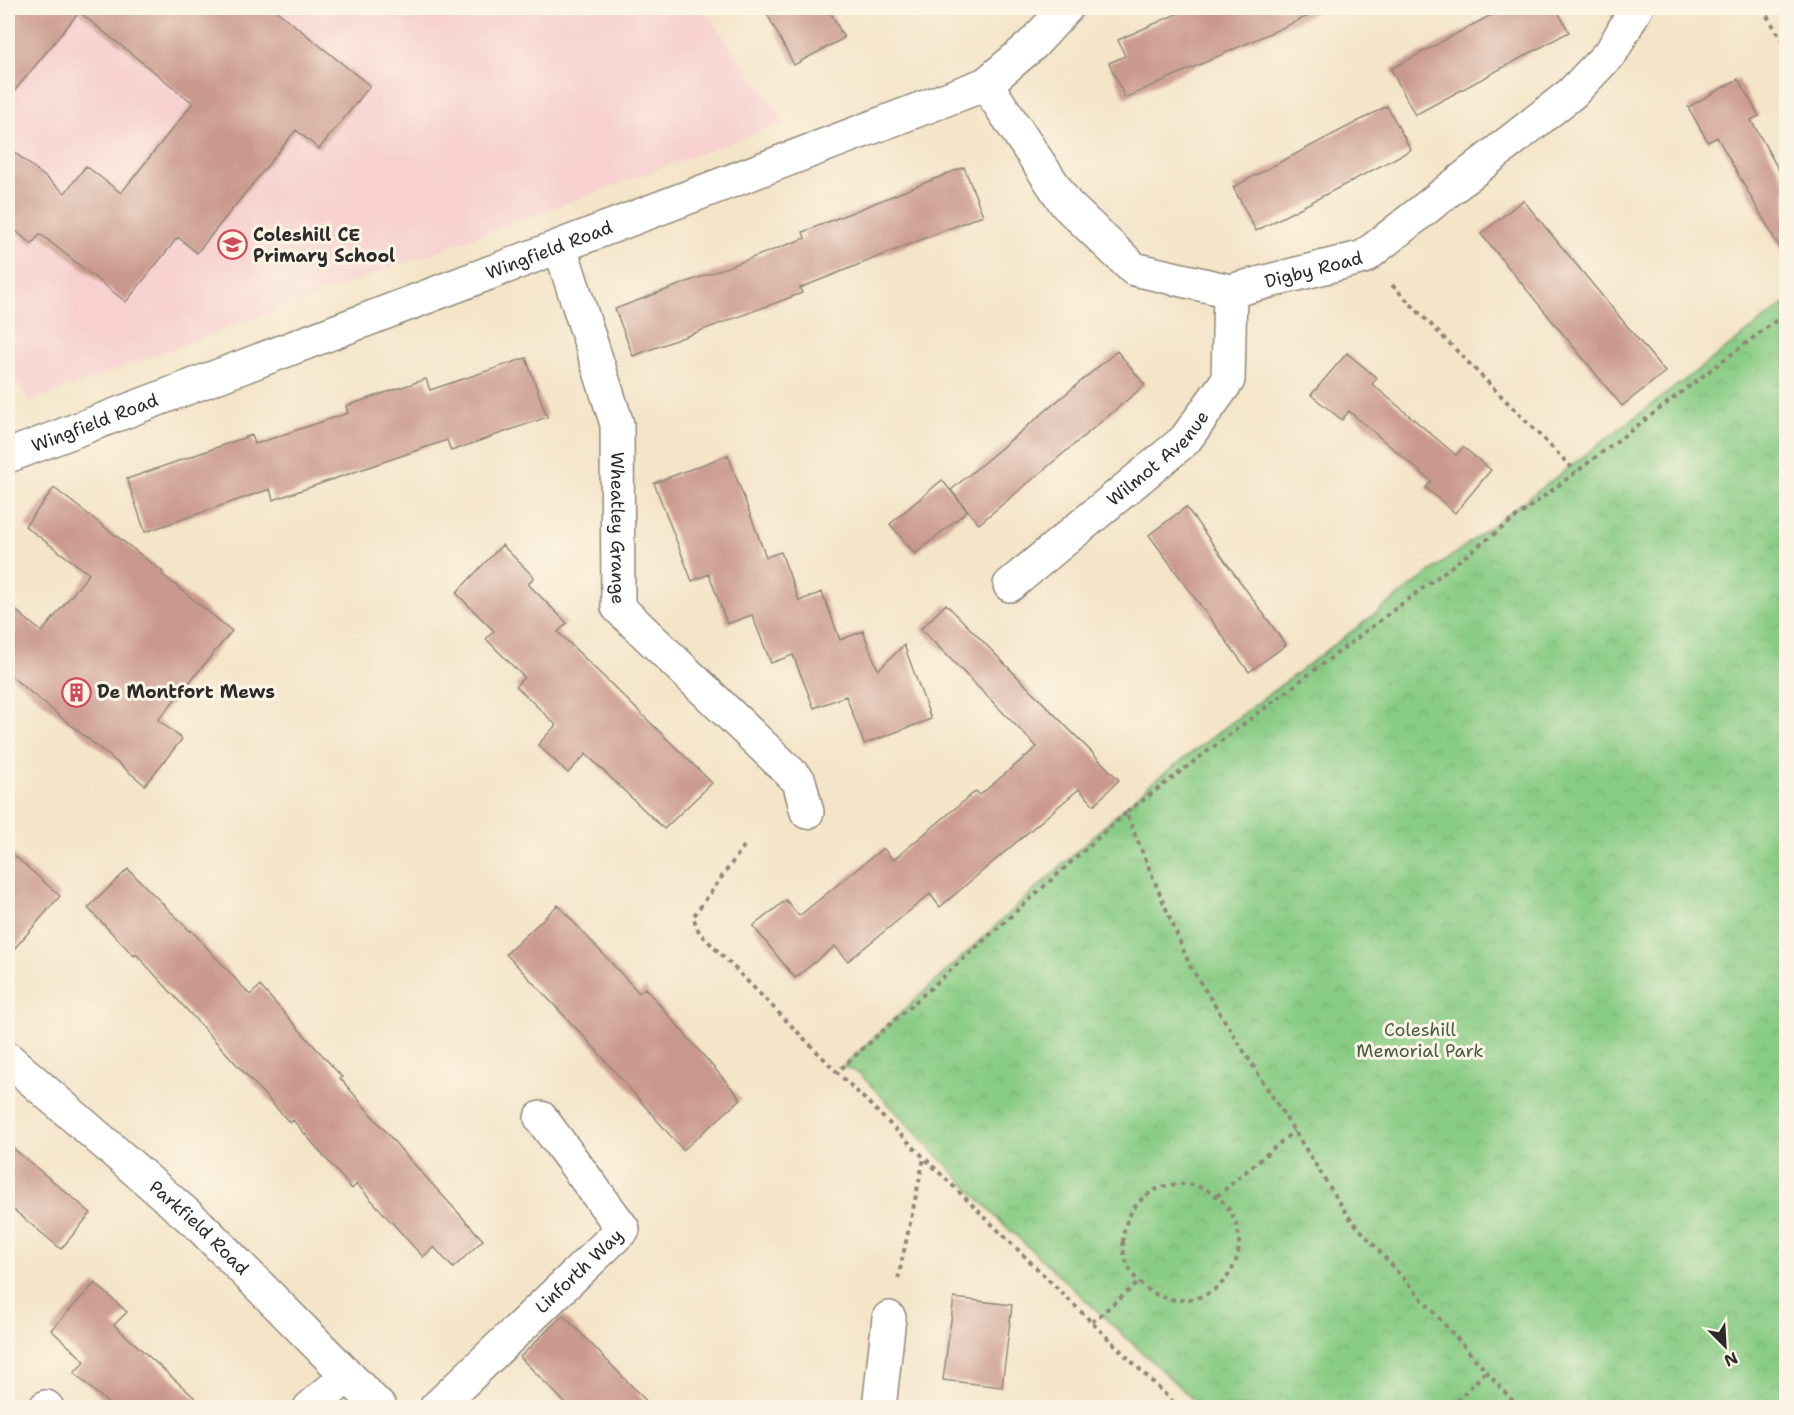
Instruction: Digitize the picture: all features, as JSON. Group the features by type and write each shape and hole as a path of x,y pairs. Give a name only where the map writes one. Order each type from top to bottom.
{"street":[{"name":"Wingfield Road","path":"8,456 986,84 1033,44 1066,8"},
{"name":"Digby Road","path":"986,84 1066,204 1134,269 1230,291 1364,257 1572,93 1612,51 1636,8"},
{"name":"Wheatley Grange","path":"560,247 617,424 618,607 799,781 807,812"},
{"name":"Wilmot Avenue","path":"1010,585 1185,440 1228,380 1230,291"},
{"name":"Parkfield Road","path":"8,1059 200,1226 380,1407"},
{"name":"Linforth Way","path":"436,1407 623,1229 541,1118"},
{"path":"879,1407 890,1318"},
{"path":"310,1407 347,1376"}],"path":[{"path":"1762,8 1786,46"},
{"path":"1364,257 1576,472"},
{"path":"837,1072 1126,813 1786,313"},
{"path":"1126,813 1190,966 1348,1216 1519,1407"},
{"path":"744,846 693,917 699,932 837,1072 1179,1407"},
{"path":"1217,1196 1294,1131"},
{"path":"890,1318 924,1157"},
{"path":"1179,1184 1196,1185 1217,1196 1231,1211 1239,1231 1239,1251 1233,1268 1221,1284 1198,1298 1179,1300 1162,1298 1144,1287 1140,1281 1129,1269 1123,1249 1127,1221 1137,1203 1159,1188 1179,1184"},
{"path":"1092,1322 1140,1281"},
{"path":"1451,1407 1486,1371"}],"shaded area":[{"name":"Coleshill CE Primary School","path":"8,8 702,8 786,122 29,402 8,367"}],"green space":[{"name":"Coleshill Memorial Park","path":"1786,303 1786,1407 1201,1407 997,1218 860,1074 843,1066 1149,785"}],"building":[{"path":"8,8 273,8 370,86 319,149 296,130 197,253 178,237 126,302 40,234 32,244 8,225 8,147 65,193 86,166 121,193 193,103 79,12 8,99"},
{"path":"764,8 828,8 844,38 794,65"},
{"path":"1190,8 1326,8 1125,98 1109,63 1125,56 1118,40"},
{"path":"1504,8 1556,8 1569,32 1415,115 1391,69"},
{"path":"1738,79 1759,116 1751,120 1786,183 1786,259 1717,137 1708,142 1688,107"},
{"path":"1387,106 1411,150 1256,231 1233,187"},
{"path":"964,167 983,215 800,288 802,293 633,356 615,309 805,238 803,232"},
{"path":"1523,200 1665,372 1622,406 1481,234"},
{"path":"1117,351 1145,385 979,524 951,490"},
{"path":"1347,353 1377,378 1372,384 1456,455 1463,447 1491,470 1455,513 1426,488 1431,481 1349,411 1342,420 1311,395"},
{"path":"526,358 547,417 451,451 447,440 273,500 270,489 145,532 127,479 252,435 255,444 348,413 346,406 426,379 430,390"},
{"path":"728,455 766,557 781,552 799,601 822,592 840,640 863,631 878,670 904,645 931,719 864,744 846,696 814,708 793,655 771,663 752,615 727,624 709,574 692,581 654,483"},
{"path":"942,480 967,511 915,554 890,524"},
{"path":"54,488 163,572 162,574 232,631 158,720 182,739 145,785 8,674 8,604 42,632 89,574 25,526"},
{"path":"1186,507 1286,645 1249,672 1149,535"},
{"path":"502,545 534,577 528,584 567,623 558,632 712,783 664,829 586,754 568,773 538,745 556,725 516,686 524,677 486,639 494,631 456,593"},
{"path":"946,604 1119,780 1094,805 1079,789 940,907 930,894 848,961 835,946 795,978 753,926 786,900 799,916 883,848 893,860 976,791 980,795 1037,747 921,629"},
{"path":"8,850 60,896 8,956"},
{"path":"128,869 191,930 250,995 260,986 342,1077 340,1078 403,1152 483,1240 453,1268 434,1247 423,1257 357,1184 352,1189 293,1120 290,1123 136,954 134,956 88,908"},
{"path":"558,905 639,993 645,988 741,1099 683,1150 590,1043 506,954"},
{"path":"8,1144 91,1213 61,1249 8,1205"},
{"path":"95,1283 127,1312 114,1325 205,1407 112,1407 74,1373 85,1361 51,1330"},
{"path":"954,1298 1012,1305 1002,1387 943,1380"},
{"path":"563,1315 652,1407 569,1407 520,1357"}],"place":[{"name":"Coleshill CE Primary School","path":"232,245"},
{"name":"De Montfort Mews","path":"76,692"}]}
